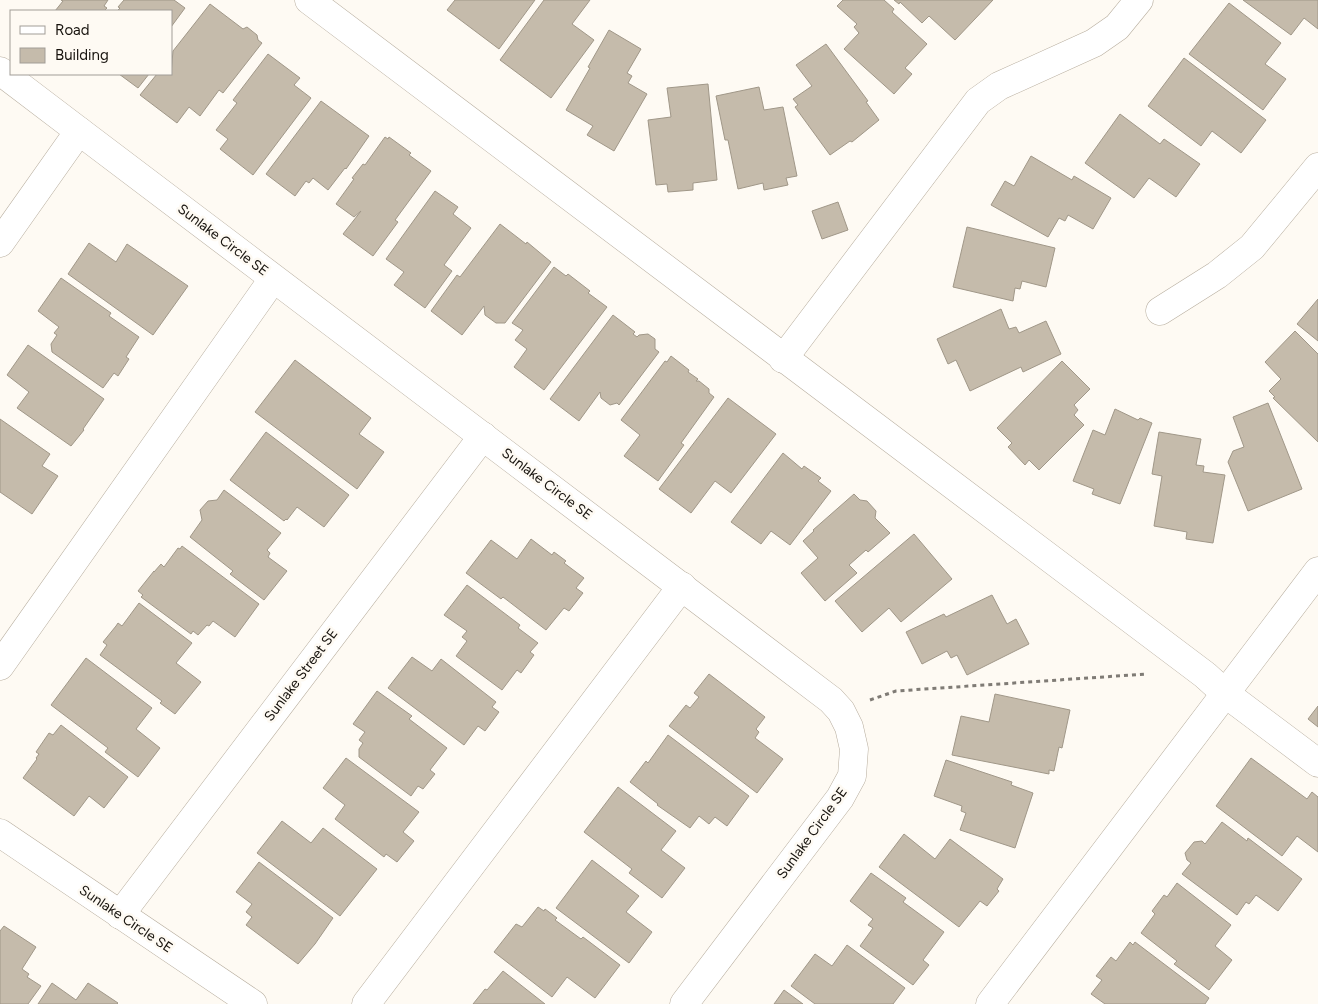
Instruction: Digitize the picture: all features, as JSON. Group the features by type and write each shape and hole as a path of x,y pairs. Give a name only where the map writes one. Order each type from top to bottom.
{"street":[{"path":"309,0 783,359 1197,669 1226,694 1318,763"},
{"path":"783,359 978,101 999,86 1094,42 1116,27 1139,0"},
{"name":"Sunlake Circle SE","path":"0,71 682,586 831,700 840,711 850,727 854,749 852,776 840,798 684,1004"},
{"path":"0,243 79,131"},
{"path":"1160,311 1217,275 1252,247 1318,167"},
{"path":"0,666 273,279"},
{"name":"Sunlake Street SE","path":"120,915 483,436"},
{"path":"990,1004 1318,571"},
{"path":"366,1004 682,586"},
{"name":"Sunlake Circle SE","path":"0,833 253,1004"}],"path":[{"path":"840,711 896,691 1152,674"}],"building":[{"path":"61,0 108,0 104,6 107,8 105,10 56,10 63,1"},
{"path":"124,0 174,0 185,8 172,26 172,10 118,10 120,8 118,7"},
{"path":"455,0 535,0 499,49 447,10"},
{"path":"544,0 590,0 572,24 594,40 551,98 500,60"},
{"path":"843,0 884,0 894,9 892,12 927,44 905,68 912,74 894,94 844,49 859,33 854,27 857,24 837,6"},
{"path":"894,0 993,0 955,40 929,16 922,23 900,2 899,4"},
{"path":"1243,0 1318,0 1318,29 1304,18 1291,35"},
{"path":"1229,3 1281,43 1265,64 1286,79 1263,110 1189,54"},
{"path":"210,4 243,29 247,27 257,35 258,40 262,43 223,93 219,90 200,116 189,107 177,123 140,95 156,75 172,75 173,51"},
{"path":"609,30 641,49 627,73 632,76 628,83 647,94 614,151 587,135 593,126 566,110"},
{"path":"826,44 868,101 866,102 879,120 852,142 850,141 830,155 795,107 798,105 793,99 812,86 796,65"},
{"path":"268,54 300,78 294,85 311,98 253,175 220,149 228,139 216,130 237,103 233,100"},
{"path":"1184,58 1266,120 1241,153 1212,131 1201,146 1148,106"},
{"path":"120,75 148,75 138,88"},
{"path":"708,84 717,180 693,183 693,190 668,192 667,184 656,185 648,120 671,117 667,88"},
{"path":"759,87 764,110 783,107 797,176 786,178 788,185 764,190 763,183 738,189 728,140 725,140 716,96"},
{"path":"321,101 369,136 346,169 328,190 313,178 309,183 306,181 295,196 266,174"},
{"path":"1120,114 1160,144 1164,139 1200,164 1176,197 1149,178 1134,198 1085,163"},
{"path":"385,137 388,139 389,137 411,153 409,155 431,171 395,220 398,222 373,256 343,234 361,211 354,217 336,204 354,179 352,178 363,164 365,165"},
{"path":"1031,156 1072,180 1074,176 1111,198 1093,229 1068,215 1065,221 1059,218 1048,237 991,205 1005,181 1014,186"},
{"path":"435,191 458,207 453,214 471,228 444,265 452,271 425,308 394,285 404,272 386,259"},
{"path":"838,202 848,230 822,239 812,211"},
{"path":"500,224 526,244 527,242 551,262 505,323 496,323 485,315 484,306 462,335 431,311 457,275 460,277"},
{"path":"967,227 1055,248 1046,287 1022,281 1020,289 1015,288 1013,301 953,287"},
{"path":"89,243 116,262 127,244 188,286 153,335 68,274"},
{"path":"554,267 566,276 568,274 590,291 588,293 607,307 544,390 514,367 527,349 515,340 523,330 512,323"},
{"path":"61,278 111,313 109,316 139,337 126,357 129,359 118,376 114,373 103,388 52,352 51,344 57,335 54,333 59,327 38,311"},
{"path":"1318,299 1318,341 1297,324"},
{"path":"1001,309 1009,329 1016,327 1019,333 1046,321 1061,354 1023,372 1021,367 970,391 956,360 948,364 937,339"},
{"path":"613,315 635,332 633,334 637,337 648,334 655,339 655,349 659,352 619,405 617,403 610,405 601,398 600,392 579,421 550,399"},
{"path":"1295,331 1318,354 1318,442 1273,398 1275,397 1269,391 1281,379 1265,362"},
{"path":"28,345 104,399 71,446 17,408 29,392 7,375"},
{"path":"671,356 698,379 696,381 699,381 709,389 709,393 714,397 681,443 684,445 658,481 624,456 640,435 621,420 665,361 667,362"},
{"path":"295,360 371,418 359,434 384,452 357,489 255,412"},
{"path":"1062,361 1090,389 1074,405 1078,410 1074,415 1084,425 1039,470 1029,460 1025,465 1008,447 1012,443 997,428"},
{"path":"728,398 776,434 731,493 715,481 691,513 659,489"},
{"path":"1268,403 1302,489 1248,511 1228,462 1233,451 1244,447 1233,417"},
{"path":"1115,409 1138,420 1140,418 1152,423 1120,504 1092,494 1094,489 1073,481 1093,430 1105,435"},
{"path":"0,419 50,454 42,466 58,476 32,514 0,492"},
{"path":"266,432 349,495 324,527 297,507 287,520 284,521 230,480"},
{"path":"1159,432 1201,439 1196,465 1204,466 1203,472 1225,475 1213,543 1186,539 1187,532 1154,526 1162,476 1152,474"},
{"path":"783,453 802,469 804,466 821,478 818,481 831,491 790,545 771,531 761,544 731,522"},
{"path":"224,490 281,533 267,550 270,553 268,557 287,571 264,600 230,574 233,571 190,537 202,520 200,510 208,501 217,500"},
{"path":"854,494 860,500 867,501 876,511 875,518 890,533 849,565 857,573 825,601 801,573 818,558 803,541"},
{"path":"914,534 952,579 901,622 889,608 862,632 835,601"},
{"path":"531,539 552,555 554,552 566,561 564,563 584,578 576,588 583,593 569,611 564,608 546,630 503,597 501,599 466,573 491,540 517,559"},
{"path":"182,546 259,604 235,637 213,621 198,635 193,631 191,634 141,597 143,595 138,591 154,571 161,564 164,567 178,548 180,549"},
{"path":"467,585 520,625 518,628 538,643 530,652 534,655 521,673 517,670 502,690 456,656 467,641 462,637 467,631 444,615"},
{"path":"992,595 1007,624 1016,619 1029,644 967,675 957,655 951,658 947,651 922,664 906,632 944,614 946,617"},
{"path":"139,603 192,643 176,663 201,682 175,714 160,703 162,701 100,655 107,645 103,642 118,623 122,626"},
{"path":"412,657 432,671 441,659 496,702 492,707 499,712 485,731 478,726 464,745 388,688"},
{"path":"86,658 152,708 136,729 160,748 138,777 105,752 108,748 51,705"},
{"path":"709,674 765,717 756,729 759,732 755,738 783,759 757,793 669,726 686,705 690,708 699,697 694,693"},
{"path":"377,691 412,716 409,719 447,748 430,770 435,774 423,789 418,786 411,796 359,757 359,749 363,743 359,740 365,732 353,724"},
{"path":"995,694 1070,710 1062,748 1059,747 1054,771 1049,770 1049,774 952,755 961,716 989,722"},
{"path":"1318,706 1318,727 1308,719"},
{"path":"61,725 128,777 104,808 89,796 74,816 23,778 37,759 39,754 36,752 49,733 53,735"},
{"path":"668,735 749,796 727,826 715,817 709,824 699,816 690,828 657,805 630,782 646,761 648,763"},
{"path":"346,758 419,812 403,832 414,841 397,862 386,854 384,857 335,819 345,805 323,788"},
{"path":"1251,758 1307,799 1312,792 1318,797 1318,852 1297,836 1282,856 1216,806"},
{"path":"946,760 1012,782 1011,785 1033,793 1015,848 960,830 966,813 961,811 962,806 934,796"},
{"path":"618,787 676,831 661,850 685,868 662,898 629,873 632,869 584,832"},
{"path":"282,821 311,843 323,828 377,869 340,916 257,853"},
{"path":"1222,822 1247,841 1248,838 1302,879 1278,911 1256,895 1249,904 1246,902 1237,915 1182,874 1191,863 1187,860 1185,853 1194,842 1202,841 1205,844"},
{"path":"904,834 935,859 950,839 1003,879 997,889 999,891 987,906 980,901 959,927 879,867"},
{"path":"592,860 639,896 626,912 652,932 629,963 556,908"},
{"path":"259,862 333,918 298,964 246,925 252,917 246,912 252,904 236,892"},
{"path":"871,873 906,898 903,902 944,932 923,960 929,965 913,985 860,946 873,928 868,925 873,919 850,901"},
{"path":"1177,883 1231,925 1215,946 1232,960 1209,990 1174,964 1177,961 1141,933 1155,914 1152,911 1164,895 1167,897"},
{"path":"538,907 544,911 545,909 557,918 555,920 581,939 583,937 620,965 595,998 567,977 552,997 494,952 516,924 522,927"},
{"path":"4,926 36,947 22,969 29,974 27,977 41,986 28,1004 0,1004 0,931"},
{"path":"1130,942 1133,945 1135,942 1209,998 1205,1004 1105,1004 1091,994 1102,980 1096,976 1111,957 1116,961"},
{"path":"847,945 905,988 893,1004 815,1004 791,986 815,954 832,966"},
{"path":"503,971 545,1004 473,1004"},
{"path":"52,983 76,1000 88,983 118,1003 38,1004"},
{"path":"784,990 803,1004 774,1004"}]}
